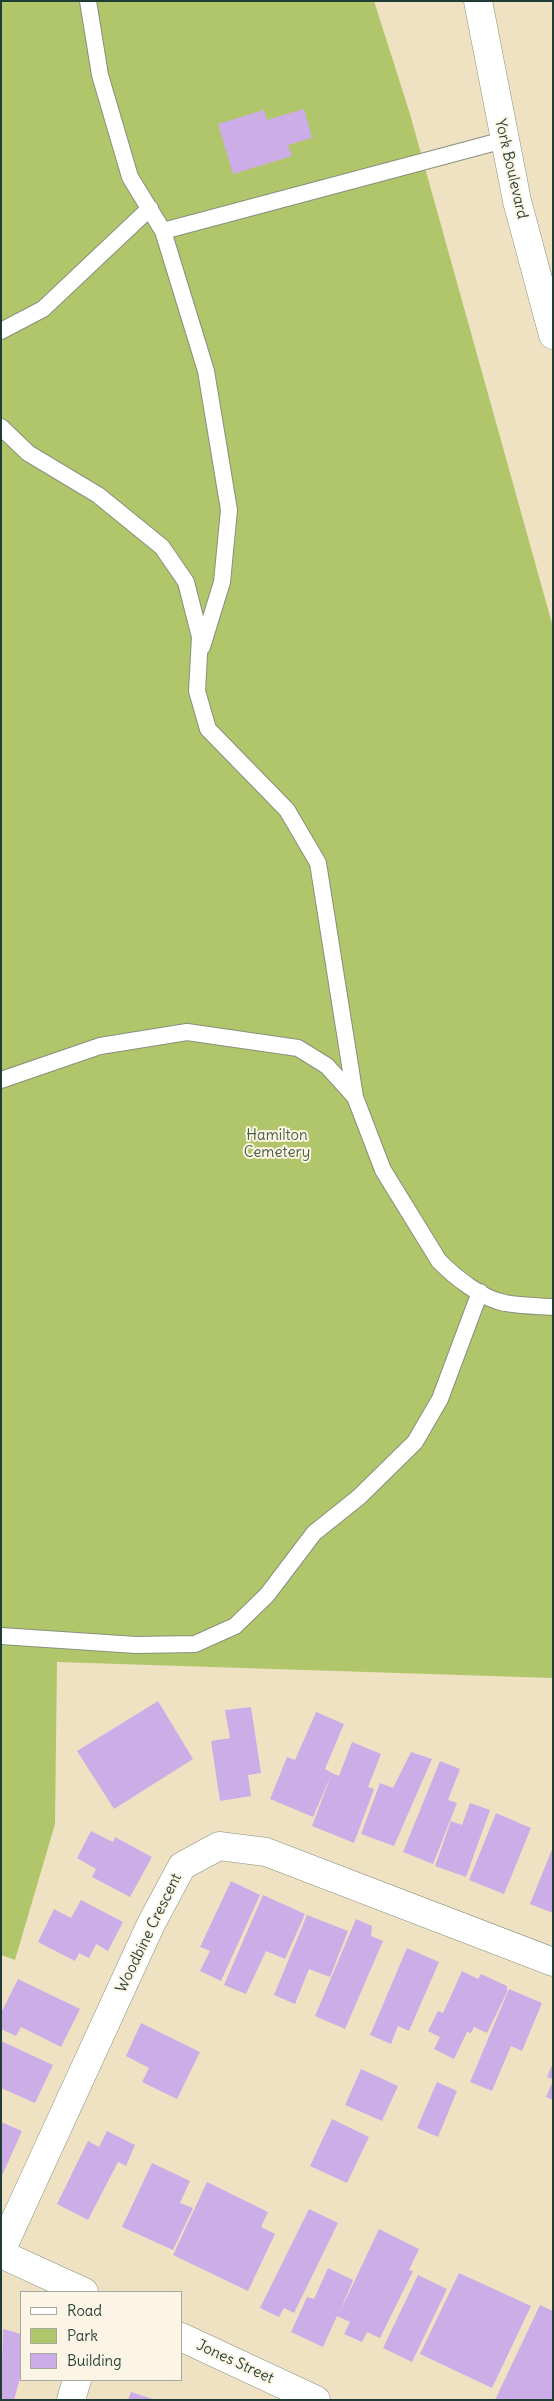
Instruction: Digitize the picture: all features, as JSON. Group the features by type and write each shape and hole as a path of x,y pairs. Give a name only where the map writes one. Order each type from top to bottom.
{"street":[{"name":"York Boulevard","path":"478,1 517,201 553,335"},
{"name":"Woodbine Crescent","path":"1,2253 151,1924 182,1866 219,1846 266,1852 553,1962"},
{"path":"1,2253 82,2291"},
{"name":"Jones Street","path":"182,2338 316,2400"},
{"path":"71,2400 77,2381"}],"lane":[{"path":"88,1 100,75 130,177 163,231 206,370 229,510 222,582 200,652"},
{"path":"163,231 504,140"},
{"path":"1,331 43,310 150,208"},
{"path":"1,427 28,453 98,495 162,547 186,582 200,637 197,691 208,729 287,810 318,863 355,1097 383,1170 439,1260 448,1270 480,1292 504,1303 553,1307"},
{"path":"1,1080 100,1046 187,1032 298,1048 327,1066 355,1097"},
{"path":"1,1636 136,1645 195,1644 235,1626 267,1595 314,1534 359,1497 415,1442 440,1399 480,1292"}],"green space":[{"name":"Hamilton Cemetery","path":"1,1 374,1 410,114 553,627 553,1678 57,1662 55,1824 15,1960 1,1955"}],"building":[{"path":"304,109 312,138 288,145 292,156 233,174 218,124 264,110 267,120"},
{"path":"158,1701 193,1759 114,1809 77,1751"},
{"path":"251,1707 261,1773 248,1775 251,1796 220,1801 211,1741 230,1738 225,1710"},
{"path":"316,1712 344,1724 325,1769 332,1773 313,1817 270,1799 287,1757 295,1760"},
{"path":"352,1742 381,1754 368,1787 374,1789 354,1843 312,1826 332,1773 339,1776"},
{"path":"411,1752 432,1759 394,1846 361,1834 380,1783 393,1788"},
{"path":"440,1761 460,1769 448,1800 457,1803 433,1864 403,1852"},
{"path":"470,1803 490,1810 466,1877 435,1866 451,1821 462,1825"},
{"path":"496,1813 531,1828 504,1894 469,1880"},
{"path":"91,1831 113,1842 115,1837 152,1857 130,1897 92,1877 96,1869 77,1858"},
{"path":"553,1847 553,1913 530,1904"},
{"path":"231,1881 260,1895 221,1981 200,1971 210,1951 200,1947"},
{"path":"263,1895 305,1914 285,1959 266,1951 246,1994 224,1985"},
{"path":"81,1900 123,1922 108,1951 96,1944 89,1958 79,1953 75,1961 38,1942 54,1909 71,1918"},
{"path":"307,1915 348,1931 330,1977 309,1969 295,2004 274,1995"},
{"path":"356,1919 372,1926 371,1936 383,1941 345,2029 315,2016"},
{"path":"407,1948 439,1962 409,2031 398,2026 391,2044 370,2035"},
{"path":"462,1971 478,1979 481,1974 507,1986 507,1992 487,2033 474,2027 471,2033 467,2032 454,2059 434,2049 440,2037 428,2031 438,2011 443,2013"},
{"path":"18,1979 80,2009 61,2047 21,2027 16,2036 1,2029 1,2013"},
{"path":"509,1989 542,2003 522,2051 511,2046 492,2091 470,2082"},
{"path":"141,2023 200,2052 177,2099 142,2082 149,2068 126,2056"},
{"path":"1,2041 53,2065 35,2103 1,2088"},
{"path":"553,2063 553,2079 547,2077"},
{"path":"361,2069 398,2086 382,2121 345,2105"},
{"path":"553,2081 553,2100 546,2097"},
{"path":"437,2082 457,2091 438,2137 417,2128"},
{"path":"332,2119 369,2137 347,2183 310,2166"},
{"path":"1,2122 22,2131 1,2178"},
{"path":"107,2131 135,2145 126,2166 118,2162 88,2220 57,2204 88,2141 99,2147"},
{"path":"152,2163 190,2181 180,2203 193,2208 173,2250 122,2227"},
{"path":"207,2182 268,2212 261,2227 275,2234 248,2291 173,2255"},
{"path":"309,2209 338,2223 294,2313 284,2308 279,2317 260,2308"},
{"path":"379,2229 419,2249 409,2270 413,2271 380,2338 367,2332 362,2342 344,2334 350,2322 337,2316 323,2347 291,2332 307,2297 314,2299 328,2268 353,2280 339,2314"},
{"path":"459,2273 531,2306 492,2388 420,2354"},
{"path":"418,2275 447,2289 412,2362 383,2348"},
{"path":"540,2305 553,2311 553,2400 495,2400"},
{"path":"3,2329 20,2334 20,2379 14,2400 1,2400"},
{"path":"131,2392 153,2399 153,2400 128,2400"}]}
